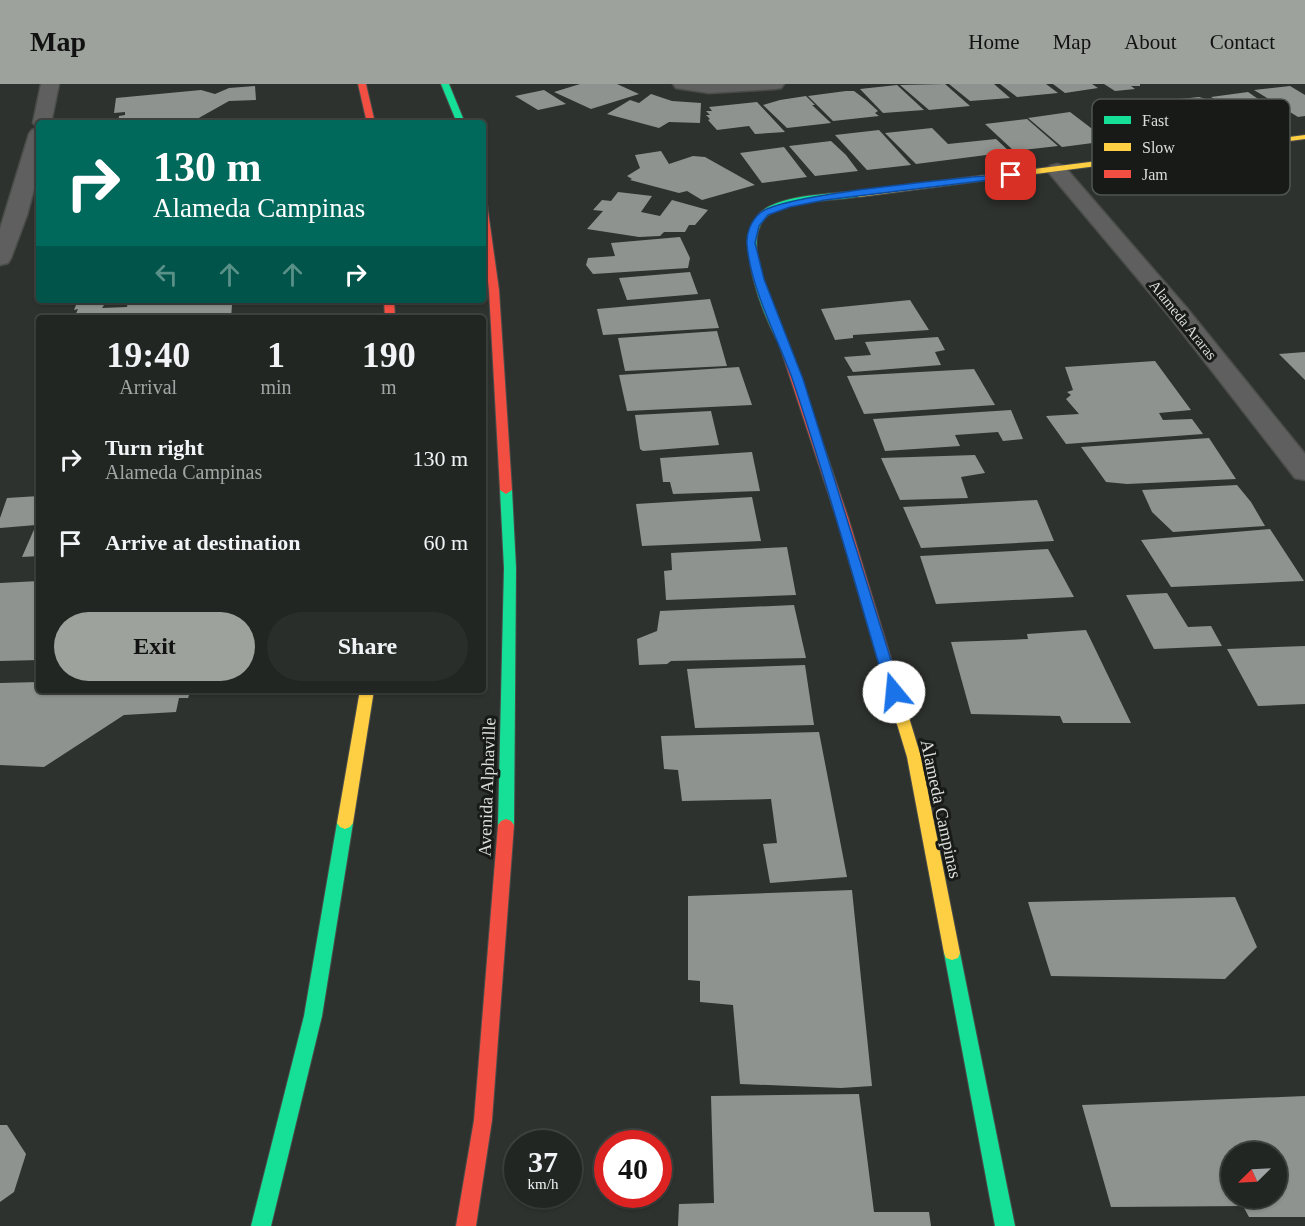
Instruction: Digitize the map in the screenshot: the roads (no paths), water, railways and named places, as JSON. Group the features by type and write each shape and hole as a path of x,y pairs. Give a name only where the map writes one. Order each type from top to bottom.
{"main road":[{"path":"362,84 370,120"},
{"path":"445,84 460,120"},
{"name":"Alameda Campinas","path":"1290,138 1305,136"},
{"name":"Alameda Campinas","path":"1005,1226 914,757 842,517 797,379 759,279 751,243 754,225 765,213 788,204 1092,165"},
{"name":"Avenida Alphaville","path":"466,1226 483,1120 506,839 510,568 494,290 486,227"},
{"path":"261,1226 313,1016 367,693"}],"street":[{"path":"43,120 50,84"},
{"path":"682,84 721,88 776,84"},
{"path":"0,258 16,215 36,145"},
{"name":"Alameda Araras","path":"1057,170 1178,312 1305,472"}]}
